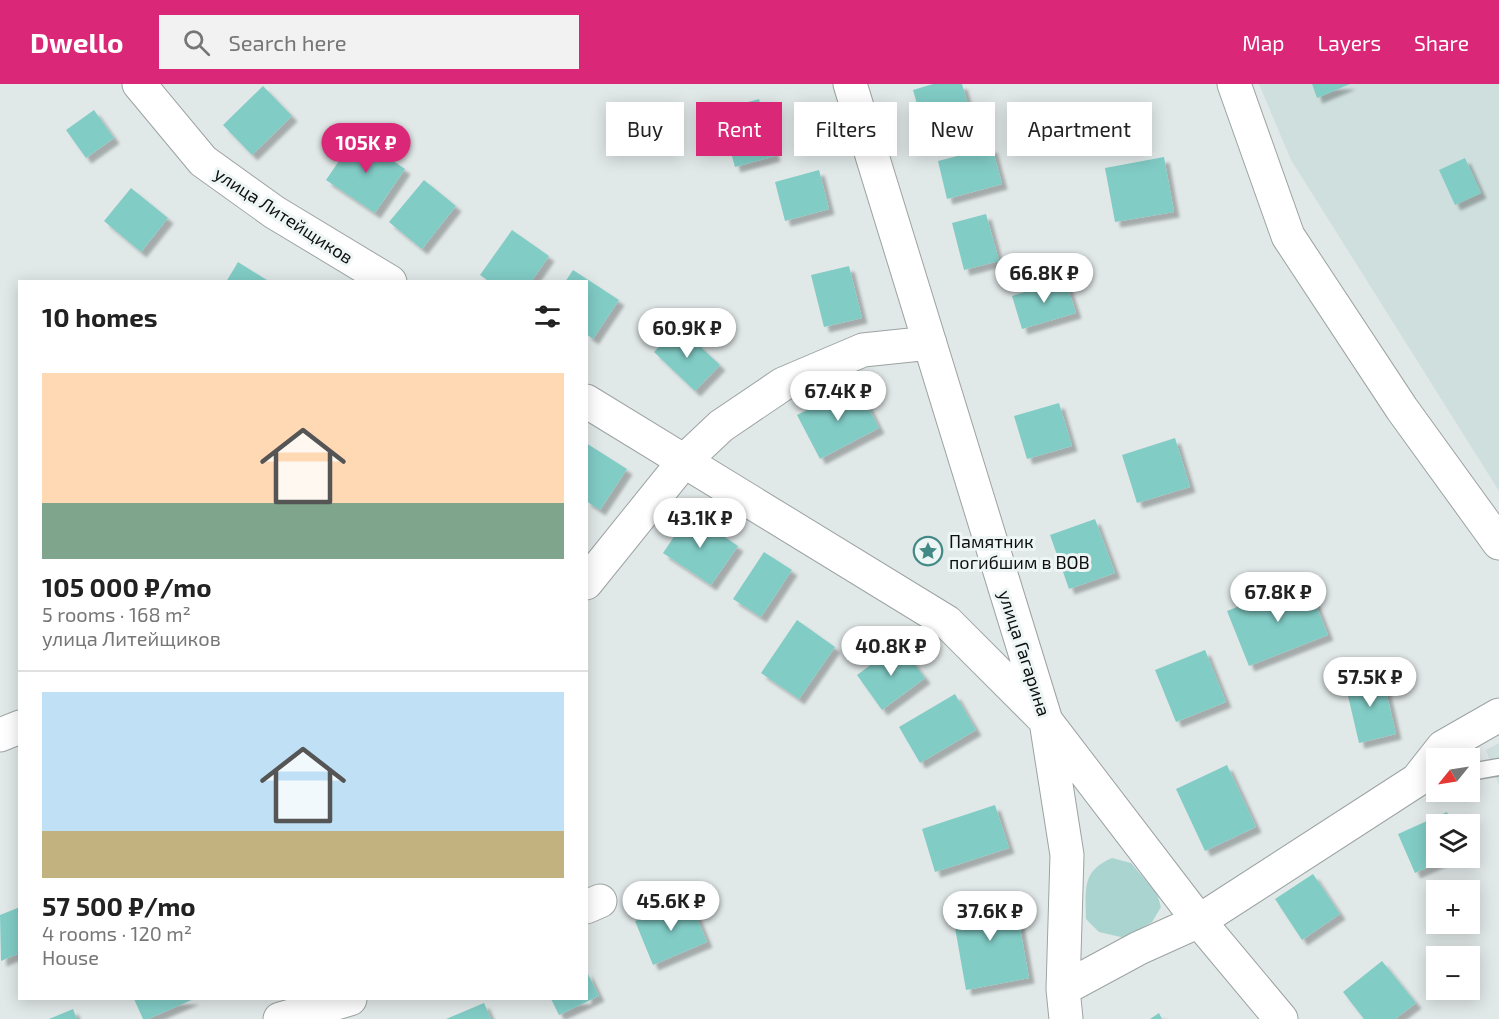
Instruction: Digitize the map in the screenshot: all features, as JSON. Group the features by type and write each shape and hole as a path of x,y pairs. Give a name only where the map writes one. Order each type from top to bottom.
{"street":[{"name":"улица Литейщиков","path":"139,84 203,161 274,212 387,280"},
{"name":"улица Гагарина","path":"850,84 1046,721 1199,921 1281,1019"},
{"path":"1234,84 1288,236 1402,409 1499,543"},
{"path":"588,581 685,460 721,426 783,384 863,350 930,343"},
{"path":"588,402 947,622 1046,721 1067,855 1065,1004"},
{"path":"1442,748 1499,716"},
{"path":"0,735 18,728"},
{"path":"1065,1004 1139,948 1199,921 1426,779"},
{"path":"289,1011 345,1000"}],"lane":[{"path":"1480,770 1499,767"}],"shaded area":[{"path":"1259,84 1499,84 1499,491 1291,160"},
{"path":"1499,743 1499,786 1486,750"},
{"path":"1112,858 1131,863 1157,894 1161,907 1152,922 1125,938 1099,932 1086,919 1087,882 1095,869"}],"building":[{"path":"933,84 962,84 967,102 916,102 913,90"},
{"path":"1312,84 1350,84 1317,98"},
{"path":"263,86 292,116 252,155 223,125"},
{"path":"94,110 114,138 86,158 66,130"},
{"path":"356,136 405,169 375,213 326,180"},
{"path":"732,156 775,156 735,167"},
{"path":"957,156 994,156 1002,184 947,199 938,161"},
{"path":"1164,157 1174,212 1115,222 1105,168"},
{"path":"1465,158 1481,193 1455,205 1439,170"},
{"path":"819,170 829,209 785,221 775,182"},
{"path":"424,180 456,206 422,249 389,222"},
{"path":"131,188 168,218 141,252 104,221"},
{"path":"986,214 999,261 964,270 952,223"},
{"path":"512,230 549,256 532,280 487,280 480,275"},
{"path":"238,262 267,280 227,280"},
{"path":"849,266 862,318 824,327 811,275"},
{"path":"573,270 619,300 593,339 588,335 588,280 566,280"},
{"path":"1065,279 1076,313 1022,329 1012,296"},
{"path":"678,326 720,365 695,391 654,352"},
{"path":"857,385 879,428 820,459 797,415"},
{"path":"1059,403 1072,446 1027,459 1014,416"},
{"path":"1175,438 1190,487 1137,503 1122,455"},
{"path":"588,444 627,469 600,510 588,502"},
{"path":"690,513 738,546 711,585 663,553"},
{"path":"1095,519 1115,573 1069,589 1050,535"},
{"path":"764,552 792,570 761,617 733,599"},
{"path":"1306,580 1328,635 1249,666 1227,611"},
{"path":"797,620 835,647 799,699 761,673"},
{"path":"899,644 925,678 882,710 857,675"},
{"path":"1205,650 1226,702 1176,722 1155,670"},
{"path":"1382,674 1396,734 1359,743 1345,683"},
{"path":"955,694 976,730 920,763 899,727"},
{"path":"1227,765 1256,827 1205,851 1176,789"},
{"path":"995,805 1009,848 935,872 922,829"},
{"path":"1426,821 1426,868 1415,873 1398,834"},
{"path":"1313,874 1340,914 1302,940 1275,899"},
{"path":"1014,894 1029,978 966,990 951,905"},
{"path":"689,898 707,942 653,965 635,921"},
{"path":"18,908 18,954 1,961 0,915"},
{"path":"1382,961 1416,1003 1395,1019 1364,1019 1343,992"},
{"path":"588,974 599,996 559,1015 552,1000 588,1000"},
{"path":"134,1000 192,1000 148,1019 143,1019"},
{"path":"484,1003 491,1019 446,1019"},
{"path":"73,1009 77,1019 49,1019"},
{"path":"1159,1013 1162,1019 1150,1019"}],"place":[{"name":"Памятник погибшим в ВОВ","path":"928,551"}]}
